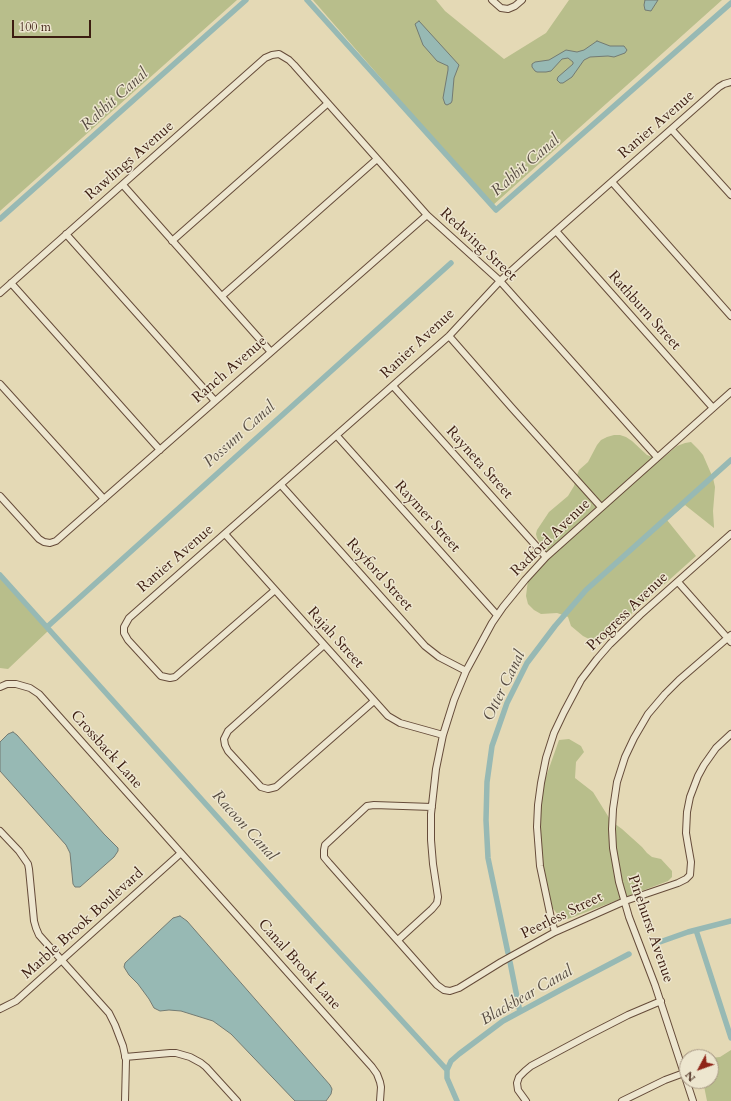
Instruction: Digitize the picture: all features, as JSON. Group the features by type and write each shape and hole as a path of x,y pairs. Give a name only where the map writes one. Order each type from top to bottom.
{"street":[{"path":"492,0 502,8 508,9 522,0"},
{"name":"Redwing Street","path":"279,54 289,60 427,215 500,281 657,458"},
{"name":"Rawlings Avenue","path":"0,293 265,58 279,54"},
{"name":"Ranier Avenue","path":"275,590 175,677 170,678 161,676 128,640 124,633 124,627 129,618 449,336 500,281 719,87 731,82"},
{"path":"172,241 327,104"},
{"path":"672,130 731,196"},
{"path":"222,296 377,159"},
{"path":"612,182 731,316"},
{"path":"123,185 271,352"},
{"name":"Ranch Avenue","path":"0,496 39,539 50,543 56,541 427,215"},
{"name":"Rathburn Street","path":"556,231 713,408"},
{"path":"66,234 215,401"},
{"path":"11,283 160,450"},
{"path":"449,336 601,507"},
{"path":"0,384 104,499"},
{"name":"Rayneta Street","path":"393,386 546,557"},
{"name":"Radford Avenue","path":"398,940 437,903 438,896 431,840 432,807 436,769 443,735 454,700 466,671 497,615 524,580 546,557 731,392"},
{"name":"Raymer Street","path":"337,436 497,615"},
{"name":"Rayford Street","path":"281,485 425,646 439,658 466,671"},
{"name":"Rajah Street","path":"225,534 388,716 400,723 443,735"},
{"name":"Progress Avenue","path":"555,932 549,912 540,866 537,827 541,783 546,758 554,733 575,690 597,659 620,634 731,534"},
{"path":"678,582 730,638"},
{"name":"Pinehurst Avenue","path":"679,1057 661,1001 629,917 619,882 613,848 612,829 615,796 617,782 625,757 639,729 654,707 679,680 730,638"},
{"path":"324,645 228,730 224,739 224,745 238,762 261,787 268,789 276,787 374,701"},
{"name":"Crossback Lane","path":"0,687 7,684 16,684 30,688 39,694 181,853"},
{"name":"Peerless Street","path":"398,940 437,985 444,990 450,991 459,988 501,962 555,932 625,901 686,879 690,875 691,862 686,833 687,812 690,797 704,765 716,748 731,734"},
{"path":"398,940 328,863 324,857 325,844 367,806 432,807"},
{"path":"0,831 19,851 28,864 36,928 39,935 109,1013 119,1035 125,1057 125,1101"},
{"name":"Marble Brook Boulevard","path":"0,1009 16,1001 181,853"},
{"name":"Canal Brook Lane","path":"181,853 372,1067 380,1082 380,1101"},
{"path":"526,1101 518,1090 517,1083 519,1077 531,1066 615,1021 661,1001"},
{"path":"125,1057 170,1053 190,1056 206,1067 238,1101"},
{"path":"622,1101 679,1075"},
{"name":"Pinehurst Avenue","path":"689,1089 693,1101"}],"green space":[{"path":"0,0 237,0 0,211"},
{"path":"313,0 436,0 445,11 504,59 546,33 569,0 722,0 492,206"},
{"path":"614,435 626,437 647,455 655,458 664,457 677,446 691,442 703,455 713,478 715,487 713,511 714,528 685,505 667,520 696,556 611,632 597,640 591,640 583,636 571,626 568,617 557,613 541,614 534,610 528,604 526,596 528,580 545,552 537,538 537,530 549,512 568,496 574,486 579,470 588,462 601,440"},
{"path":"0,577 48,631 8,669 0,668"},
{"path":"569,739 581,746 584,752 576,762 575,778 593,792 611,821 622,829 652,857 661,859 672,871 672,877 668,881 568,919 559,916 551,906 538,867 541,791 559,740"},
{"path":"731,1050 731,1101 707,1101 705,1089 719,1089 720,1057"}],"water":[{"path":"645,0 658,0 651,11 645,10"},
{"path":"419,21 459,65 454,78 452,101 447,105 445,104 443,98 448,66 437,61 423,45 415,24"},
{"path":"597,41 610,46 624,46 627,50 625,53 614,57 590,57 584,60 572,77 563,83 560,83 557,80 558,77 573,64 573,62 568,58 562,59 551,71 537,72 532,67 532,64 535,62 549,60 566,50 577,52 584,50"},
{"path":"13,732 118,848 118,851 114,857 80,887 75,887 73,884 70,853 66,845 0,771 0,742 8,734"},
{"path":"180,916 187,921 330,1085 332,1089 331,1094 326,1101 295,1101 231,1034 213,1021 181,1011 160,1011 154,1008 138,984 129,975 124,967 125,963 173,918"}],"waterway":[{"name":"Rabbit Canal","path":"0,219 246,0"},
{"name":"Rabbit Canal","path":"307,0 496,210 731,3"},
{"name":"Possum Canal","path":"47,627 451,263"},
{"name":"Otter Canal","path":"508,953 488,858 486,820 487,782 492,746 507,703 527,663 555,626 586,590 731,460"},
{"name":"Racoon Canal","path":"0,575 318,929 447,1070 447,1078 457,1101"},
{"name":"Blackbear Canal","path":"657,943 688,932 731,921"},
{"path":"696,930 731,1038"},
{"name":"Blackbear Canal","path":"447,1070 451,1061 503,1021 629,954"},
{"name":"Otter Canal","path":"510,962 520,1012"}]}
